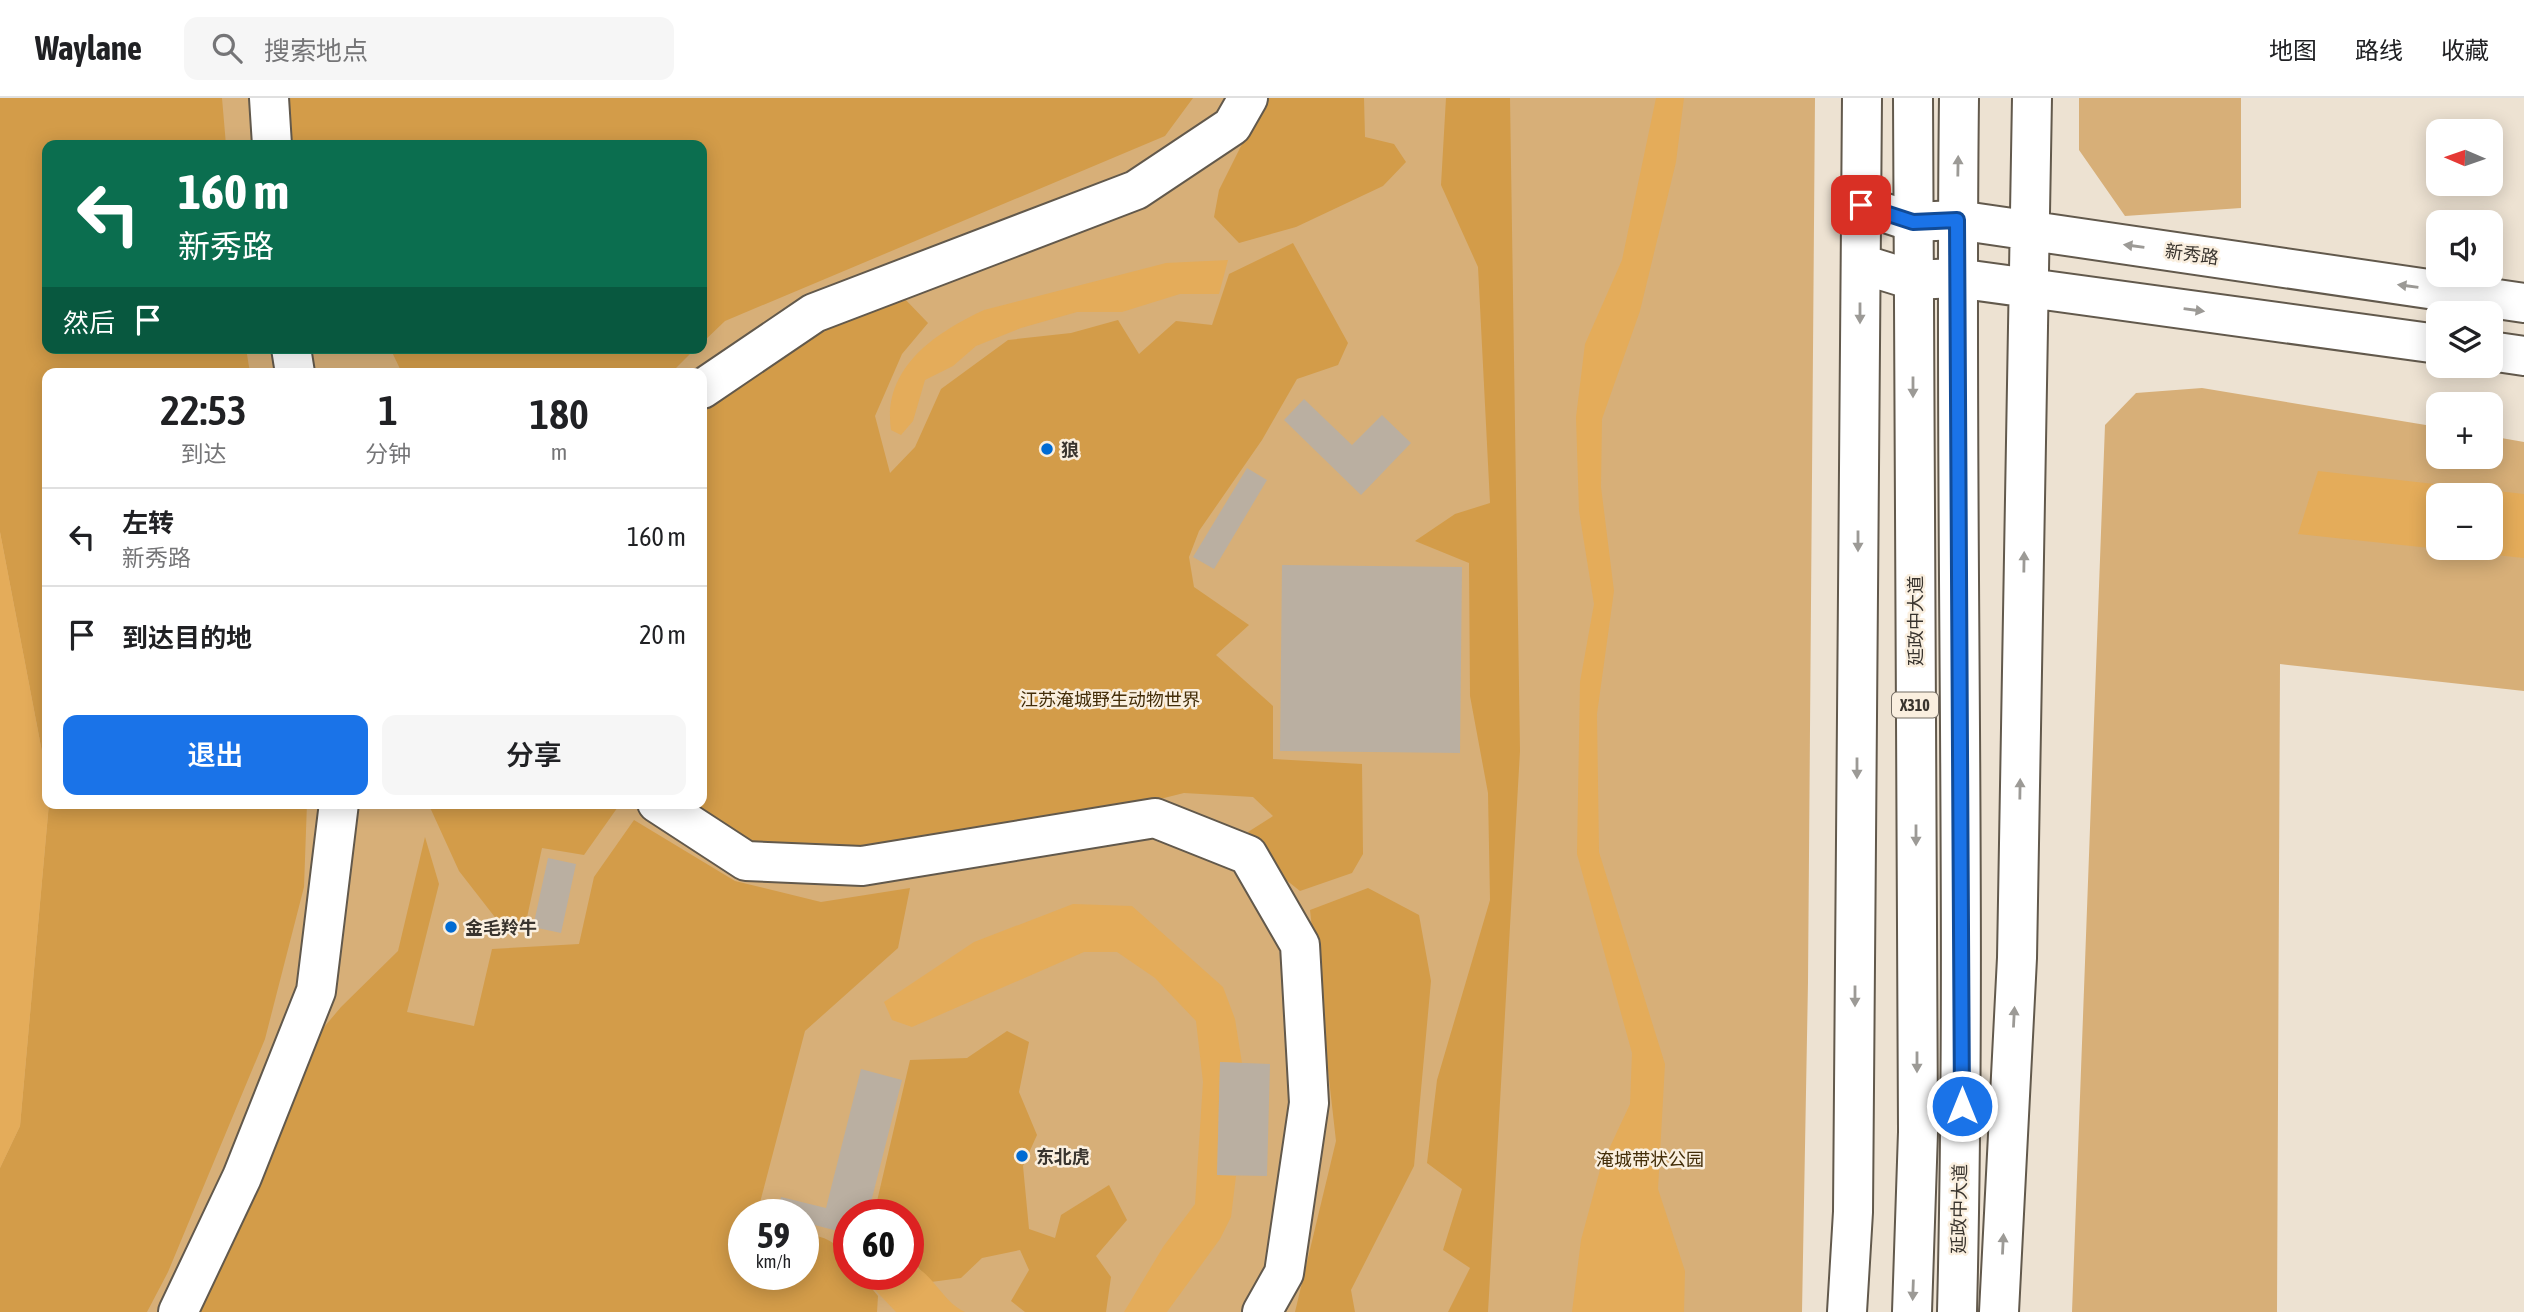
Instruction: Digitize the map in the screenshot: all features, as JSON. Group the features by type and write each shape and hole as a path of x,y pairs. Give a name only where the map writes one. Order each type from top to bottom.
{"street":[{"path":"269,98 272,140"},
{"path":"707,386 814,313 1136,190 1232,126 1248,98"},
{"path":"1847,1312 1853,1212 1862,98"},
{"name":"延政中大道","path":"1912,1312 1918,1132 1913,98"},
{"name":"延政中大道","path":"1956,1312 1962,1106 1956,278 1959,98"},
{"path":"1999,1312 2017,958 2032,98"},
{"name":"新秀路","path":"1861,205 1913,222 1957,220 2524,303"},
{"path":"1861,264 1913,280 1956,278 2426,342"},
{"path":"2503,353 2524,356"},
{"path":"178,1312 242,1177 316,991 339,809"},
{"path":"666,809 746,862 862,866 1155,818 1248,855 1300,945 1309,1103 1284,1273 1262,1312"}],"green space":[{"name":"江苏淹城野生动物世界","path":"0,98 1815,98 1808,982 1802,1312 0,1312"},
{"path":"0,98 222,98 226,140 42,140 42,354 247,354 249,368 42,368 42,752 0,532"},
{"path":"287,98 1193,98 1165,136 725,321 707,338 707,140 288,140"},
{"path":"1265,98 1364,98 1365,137 1394,144 1406,162 1383,186 1296,227 1239,243 1214,217 1219,190"},
{"path":"1446,98 1510,98 1520,751 1488,1312 1448,1312 1470,1268 1443,1250 1462,1189 1427,1163 1437,1080 1490,900 1488,793 1470,696 1469,563 1415,541 1455,514 1490,503 1478,267 1441,185"},
{"path":"2079,98 2241,98 2241,208 2125,216 2079,150"},
{"path":"1293,243 1348,343 1338,365 1297,379 1262,440 1199,531 1189,557 1194,587 1249,625 1216,655 1273,706 1273,759 1362,764 1363,854 1352,873 1300,891 1262,861 1248,832 1273,816 1253,797 1184,793 1124,808 832,857 733,838 687,809 707,809 707,407 746,376 845,315 902,296 928,323 902,354 875,416 890,473 915,447 941,389 1008,340 1071,333 1118,320 1139,354 1176,321 1212,325 1229,274"},
{"path":"393,354 690,354 676,368 400,368"},
{"path":"2202,388 2426,425 2426,469 2503,469 2503,438 2524,442 2524,691 2280,664 2277,1312 2072,1312 2105,425 2136,393"},
{"path":"48,809 307,809 304,887 265,1039 168,1272 147,1312 0,1312 0,1168 20,1126"},
{"path":"431,809 616,809 584,855 542,848 526,922 501,925 459,871"},
{"path":"634,820 735,881 821,902 910,888 898,948 805,1031 761,1199 728,1199 728,1290 819,1290 819,1236 833,1243 833,1290 873,1290 878,1296 877,1312 192,1312 314,1039 341,1007 398,951 425,837 439,884 407,1012 474,1026 492,949 579,944 594,877"},
{"path":"1368,888 1419,915 1431,981 1414,1166 1351,1290 1355,1312 1295,1312 1336,1141 1310,910"},
{"path":"1007,1031 1029,1042 1019,1092 1037,1135 1023,1166 1029,1229 1055,1238 1061,1215 1109,1185 1127,1220 1096,1256 1111,1277 1106,1312 1025,1312 1011,1301 1029,1270 1020,1250 982,1258 961,1278 931,1282 924,1274 924,1199 878,1199 910,1060 967,1058"}],"shaded area":[{"path":"1656,98 1684,98 1676,162 1640,311 1602,419 1601,487 1614,591 1597,714 1599,852 1665,1064 1658,1189 1685,1271 1684,1312 1572,1312 1581,1240 1601,1166 1630,1104 1632,1053 1577,854 1580,682 1594,604 1579,511 1576,417 1585,344 1622,260"},
{"path":"1228,260 1219,294 1180,294 1122,312 1077,312 1021,328 976,346 953,366 925,380 913,421 901,435 891,430 890,408 895,388 904,371 916,355 931,342 966,319 984,310 1166,263"},
{"path":"2318,471 2426,483 2426,548 2298,534"},
{"path":"2503,492 2524,494 2524,558 2503,556"},
{"path":"0,532 42,752 42,809 48,809 20,1126 0,1168"},
{"path":"1073,904 1132,906 1223,987 1235,1019 1242,1063 1220,1062 1217,1175 1236,1176 1231,1217 1220,1239 1167,1312 1124,1312 1163,1247 1195,1204 1203,1082 1196,1021 1155,978 1117,952 1084,952 912,1027 892,1020 884,1002 974,942"},
{"path":"924,1273 950,1301 965,1312 896,1312 875,1290 924,1290"}],"building":[{"path":"1304,399 1352,445 1382,415 1411,443 1361,495 1284,420"},
{"path":"1247,468 1267,480 1214,569 1193,557"},
{"path":"1282,565 1462,567 1460,753 1280,751"},
{"path":"548,858 576,864 561,933 533,927"},
{"path":"1220,1062 1270,1064 1267,1176 1217,1175"},
{"path":"861,1069 902,1080 872,1199 833,1199 833,1230 819,1226 819,1206 826,1208"}],"place":[{"name":"狼","path":"1047,449"},
{"name":"金毛羚牛","path":"451,927"},
{"name":"东北虎","path":"1022,1156"}],"route":[{"path":"1861,205 1913,222 1957,220 1962,1106"}],"park label":[{"name":"淹城带状公园","path":"1650,1159"}]}
